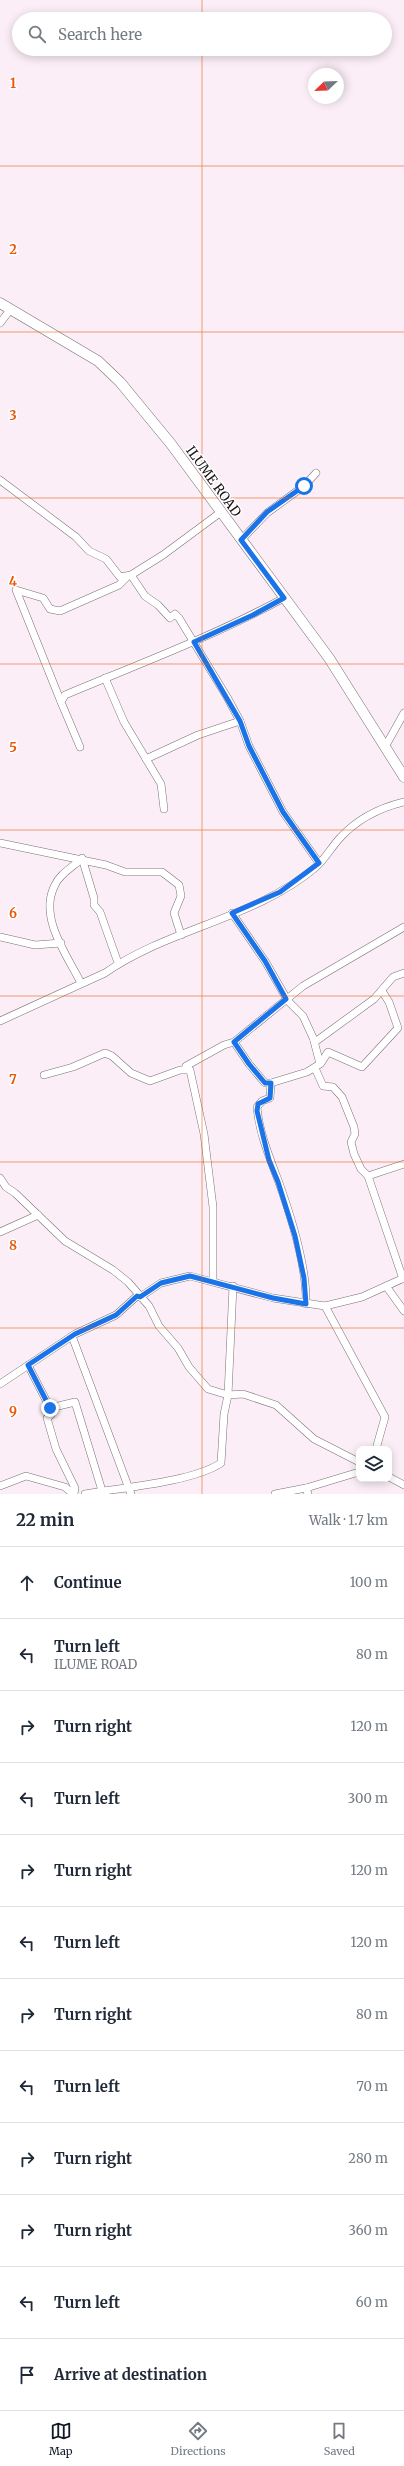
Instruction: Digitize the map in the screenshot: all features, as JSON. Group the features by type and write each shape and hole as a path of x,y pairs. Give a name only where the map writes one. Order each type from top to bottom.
{"street":[{"name":"ILUME ROAD","path":"0,303 10,310 66,340 109,371 171,444 330,658 404,777"},
{"path":"0,323 10,310"},
{"path":"241,540 267,512 304,486 316,473"},
{"path":"0,480 76,537 89,551 106,559 120,578 129,576"},
{"path":"80,747 16,590 43,598 50,609 60,611 119,585 129,576 163,555 221,512"},
{"path":"129,576 145,596 154,602 170,618 176,614 240,721 249,746 283,812 319,863"},
{"path":"61,702 65,695 194,642 253,615 284,598"},
{"path":"105,678 124,722 161,784 164,809"},
{"path":"385,747 404,713"},
{"path":"146,759 198,735 240,721"},
{"path":"0,1021 105,973 116,964 154,944 181,935 280,892 319,863 338,840 358,821 376,811 404,802"},
{"path":"0,843 81,859 125,872 162,872 179,885 181,891 174,913 181,935"},
{"path":"81,859 54,886 51,918 61,943 81,983"},
{"path":"81,859 94,898 94,905 100,912 117,960"},
{"path":"0,1384 72,1336 106,1321 139,1296 171,1279 190,1276 233,1286 273,1298 325,1306 362,1297 403,1279 368,1176 361,1169 352,1148 354,1127 342,1097 333,1087 323,1086 314,1041 302,1016 286,999 265,961 232,913"},
{"path":"186,1066 224,1045 234,1042 311,980 404,927"},
{"path":"0,937 14,942 35,945 61,943"},
{"path":"314,1041 317,1042 346,1022 382,991 391,979 404,972"},
{"path":"234,1042 249,1064 265,1083 271,1083 318,1066 328,1052 362,1067 398,1028 389,1002 382,991"},
{"path":"44,1075 73,1067 105,1053 112,1056 131,1073 150,1081 180,1070 190,1070 204,1134 213,1208 213,1281"},
{"path":"271,1083 270,1098 258,1104 257,1111 269,1160 278,1182 295,1236 304,1278 306,1304"},
{"path":"368,1176 404,1164"},
{"path":"0,1178 6,1187 65,1241 113,1270 128,1282 196,1375 208,1389 228,1395 243,1394 276,1406 314,1439 356,1460"},
{"path":"0,1232 38,1215"},
{"path":"85,1494 130,1491 188,1476 221,1463 224,1414 228,1395 233,1286"},
{"path":"386,1286 404,1311"},
{"path":"325,1306 385,1417 377,1446"},
{"path":"72,1336 130,1491"},
{"path":"28,1365 50,1408 52,1415 46,1418 56,1449 75,1488 74,1494"},
{"path":"50,1408 75,1402 103,1492"},
{"path":"275,1494 307,1491 356,1473"},
{"path":"0,1486 26,1476 65,1486 74,1494"},
{"path":"392,1479 404,1485"}],"route":[{"path":"50,1408 28,1365 75,1334 106,1321 116,1315 137,1296 140,1297 161,1283 181,1277 198,1277 273,1298 306,1304 307,1293 295,1236 275,1172 269,1160 257,1111 258,1104 270,1098 271,1083 265,1083 249,1064 234,1042 271,1013 286,999 265,961 232,913 280,892 319,863 302,843 277,802 249,746 240,721 194,642 253,615 284,598 241,540 247,531 267,512 304,486"}]}
